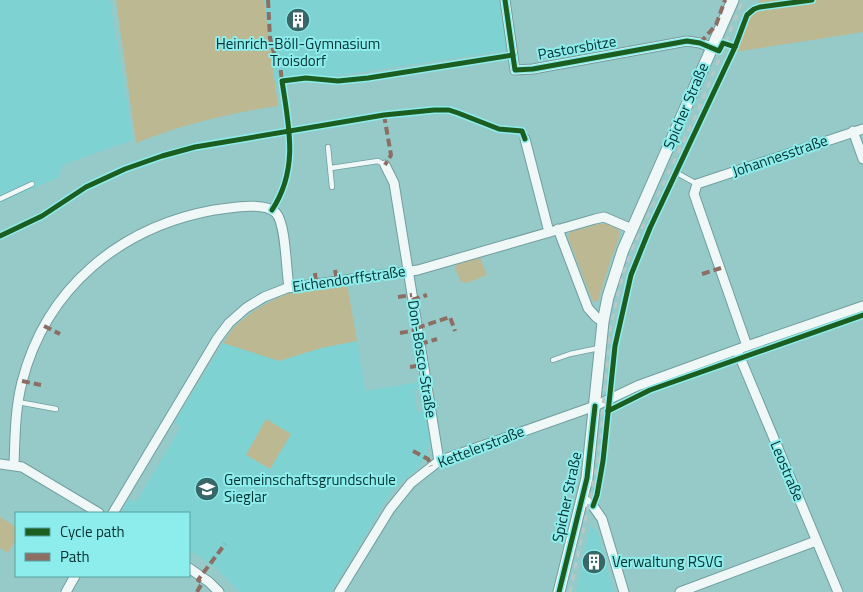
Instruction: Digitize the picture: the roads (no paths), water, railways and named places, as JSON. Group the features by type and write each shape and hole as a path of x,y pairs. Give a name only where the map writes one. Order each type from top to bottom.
{"street":[{"name":"Pastorsbitze","path":"505,0 515,70 532,69 687,41 700,42 711,47"},
{"name":"Spicher Straße","path":"559,592 587,478 603,322 616,273 632,229 733,0"},
{"name":"Johannesstraße","path":"697,184 863,129"},
{"path":"853,131 863,159"},
{"path":"525,139 549,232"},
{"name":"Don-Bosco-Straße","path":"385,165 394,183 438,461"},
{"path":"697,184 694,194 747,346"},
{"path":"14,465 18,402 22,381 36,341 54,308 64,295 91,267 110,252 155,227 183,217 222,209 268,207 277,214 282,224 289,287"},
{"name":"Eichendorffstraße","path":"114,512 217,339 229,323 246,308 264,298 289,287 408,272 604,217 632,229"},
{"path":"558,229 588,308 603,322"},
{"name":"Kettelerstraße","path":"339,592 390,509 411,483 438,461 595,406 637,386 863,306"},
{"name":"Leostraße","path":"737,350 838,592"},
{"path":"0,464 14,465 28,470 97,512"},
{"path":"582,498 593,506 602,519 624,592"},
{"path":"680,592 816,541"},
{"path":"190,569 219,592"},
{"path":"66,592 75,577"}],"lane":[{"path":"328,147 332,187"},
{"name":"Don-Bosco-Straße","path":"331,168 378,161 385,165"},
{"path":"677,173 697,184"},
{"path":"0,199 32,184"},
{"path":"553,360 570,354 600,348"},
{"path":"18,402 56,409"}],"railway":[{"path":"570,592 598,461 611,324 623,274 633,247 698,111 743,0"}],"place":[{"name":"Heinrich-Böll-Gymnasium Troisdorf","path":"298,20"},
{"name":"Gemeinschaftsgrundschule Sieglar","path":"207,489"},
{"name":"Verwaltung RSVG","path":"594,562"}]}
